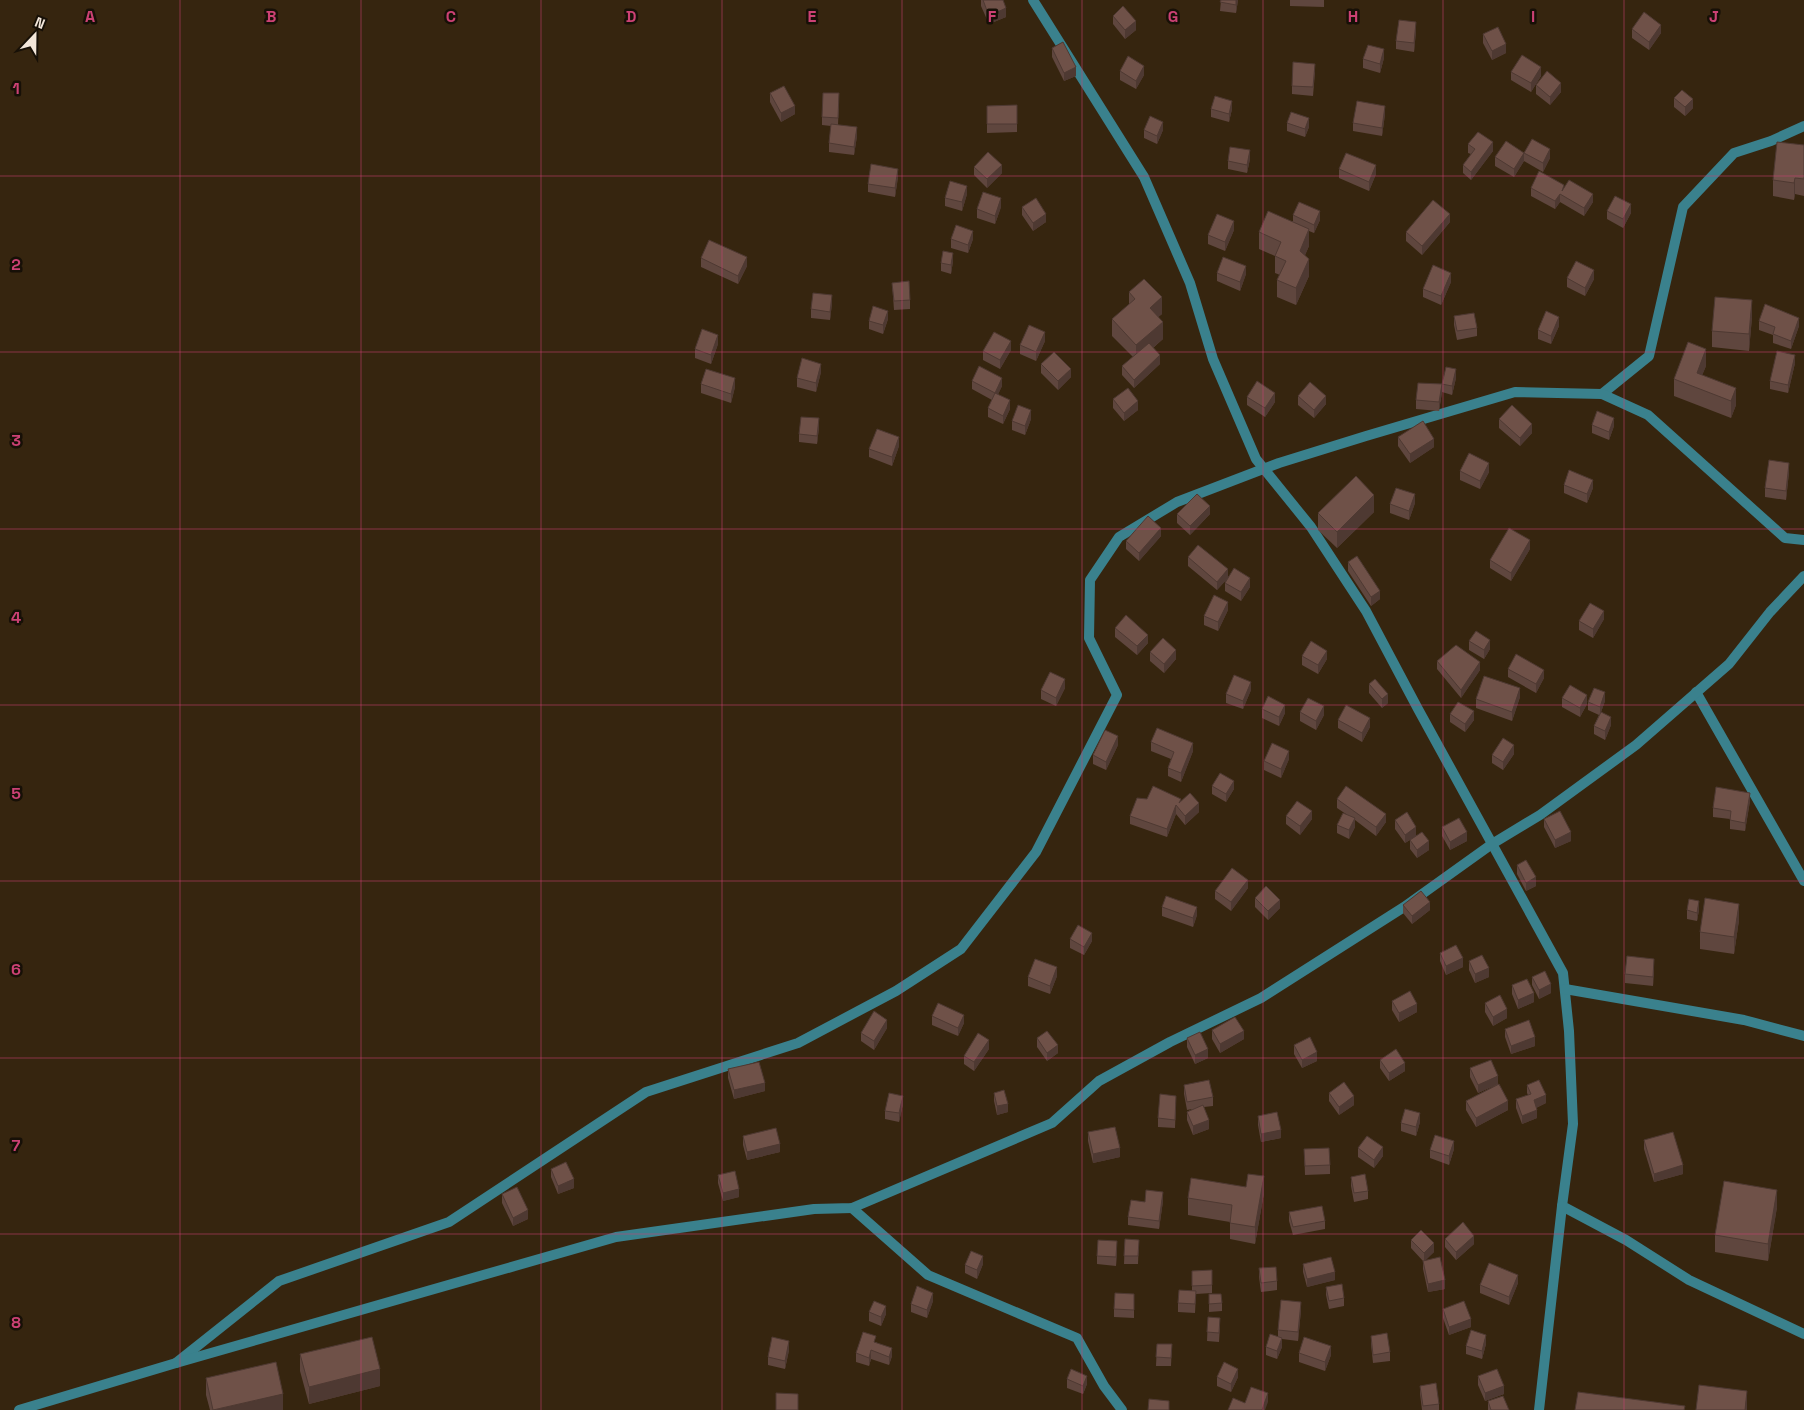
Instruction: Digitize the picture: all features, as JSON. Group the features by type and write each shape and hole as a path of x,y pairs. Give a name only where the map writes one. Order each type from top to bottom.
{"street":[{"path":"1033,0 1144,177 1190,283 1213,359 1256,459 1311,527 1366,610 1418,709 1563,973 1573,1124 1539,1410"},
{"path":"1602,394 1649,356 1683,207 1734,153 1771,141 1804,126"},
{"path":"176,1363 279,1281 449,1222 646,1092 798,1043 896,991 962,949 1036,852 1117,695 1089,638 1090,580 1119,537 1177,502 1264,469 1366,436 1515,392 1602,394 1648,415 1785,538 1804,540"},
{"path":"19,1410 176,1363 616,1238 814,1209 852,1208 1052,1123 1099,1081 1170,1042 1261,998 1404,907 1492,844 1540,815 1636,745 1729,664 1770,612 1804,576"},
{"path":"1696,692 1804,881"},
{"path":"1565,989 1744,1020 1804,1036"},
{"path":"1562,1206 1626,1240 1688,1280 1804,1334"},
{"path":"852,1208 928,1275 1077,1338 1104,1386 1122,1410"}],"building":[{"path":"983,0 1003,0 1006,8 989,16"},
{"path":"1221,0 1236,0 1236,5 1220,2"},
{"path":"1123,6 1136,21 1125,30 1113,16"},
{"path":"1644,12 1661,25 1649,42 1632,29"},
{"path":"1399,20 1416,22 1414,43 1396,41"},
{"path":"1498,27 1506,44 1492,51 1483,34"},
{"path":"1063,42 1076,67 1064,73 1052,48"},
{"path":"1368,45 1384,49 1380,64 1363,59"},
{"path":"1522,55 1541,67 1531,83 1511,72"},
{"path":"1128,56 1144,66 1136,81 1120,71"},
{"path":"1293,62 1315,64 1313,87 1292,86"},
{"path":"1547,71 1561,83 1550,97 1536,85"},
{"path":"784,86 795,106 781,113 770,93"},
{"path":"1682,90 1693,99 1685,107 1674,98"},
{"path":"823,93 839,93 838,118 822,117"},
{"path":"1215,96 1232,101 1229,114 1211,109"},
{"path":"1357,101 1385,106 1382,128 1353,123"},
{"path":"1017,105 1017,124 987,124 987,106"},
{"path":"1291,112 1309,118 1305,129 1287,123"},
{"path":"1150,116 1163,122 1157,136 1144,130"},
{"path":"831,124 857,127 854,147 829,143"},
{"path":"1478,132 1493,142 1471,172 1463,165 1475,149 1468,144"},
{"path":"1532,139 1550,149 1543,163 1524,153"},
{"path":"1506,141 1524,153 1514,169 1495,157"},
{"path":"1777,142 1804,145 1804,179 1795,178 1794,183 1773,180"},
{"path":"1230,147 1250,150 1247,165 1228,161"},
{"path":"988,152 1002,165 987,179 974,167"},
{"path":"1346,153 1376,165 1369,182 1339,169"},
{"path":"871,164 898,169 895,188 868,184"},
{"path":"1539,171 1564,185 1562,191 1569,180 1593,194 1584,208 1560,194 1555,201 1531,188"},
{"path":"950,181 967,186 962,202 945,198"},
{"path":"983,192 1001,198 995,216 977,209"},
{"path":"1615,196 1631,204 1623,219 1607,211"},
{"path":"1036,198 1046,214 1033,223 1022,207"},
{"path":"1433,200 1450,214 1422,246 1406,232"},
{"path":"1299,202 1320,211 1314,225 1293,215"},
{"path":"1268,211 1309,229 1300,251 1309,259 1296,288 1277,280 1286,261 1275,256 1281,242 1259,232"},
{"path":"1217,214 1234,221 1225,242 1208,235"},
{"path":"956,225 973,231 968,245 951,239"},
{"path":"709,240 747,257 738,276 701,258"},
{"path":"943,251 953,253 951,265 941,263"},
{"path":"1223,257 1246,266 1240,282 1217,273"},
{"path":"1576,261 1594,270 1585,288 1567,278"},
{"path":"1433,265 1451,273 1441,296 1423,289"},
{"path":"1144,279 1162,297 1150,308 1163,322 1136,345 1112,319 1135,299 1129,292"},
{"path":"909,281 910,300 894,301 892,283"},
{"path":"813,293 832,295 830,312 811,309"},
{"path":"1715,297 1752,300 1749,334 1712,331"},
{"path":"1765,304 1799,318 1791,341 1773,334 1775,327 1759,321"},
{"path":"873,306 888,311 883,325 869,321"},
{"path":"1546,311 1559,317 1551,336 1538,330"},
{"path":"1474,313 1477,328 1457,331 1454,316"},
{"path":"1029,325 1045,332 1036,352 1020,345"},
{"path":"702,329 718,335 711,355 695,349"},
{"path":"994,332 1011,341 1000,360 983,351"},
{"path":"1688,342 1706,349 1697,373 1736,388 1731,401 1674,379"},
{"path":"1149,343 1160,355 1134,380 1122,366"},
{"path":"1777,351 1795,355 1788,385 1770,381"},
{"path":"1054,352 1071,369 1058,381 1041,364"},
{"path":"802,358 821,364 816,383 797,378"},
{"path":"979,366 1002,378 995,393 972,381"},
{"path":"1446,367 1456,369 1452,386 1442,384"},
{"path":"706,369 735,378 731,394 701,384"},
{"path":"1257,381 1275,393 1265,408 1247,397"},
{"path":"1310,382 1326,396 1314,410 1298,396"},
{"path":"1418,383 1442,384 1439,402 1416,400"},
{"path":"1128,388 1138,401 1124,413 1113,399"},
{"path":"995,393 1010,400 1003,416 988,408"},
{"path":"1018,405 1031,410 1025,426 1012,421"},
{"path":"1512,405 1532,424 1520,438 1499,419"},
{"path":"1597,411 1614,418 1609,432 1592,425"},
{"path":"801,417 819,418 817,436 799,434"},
{"path":"1423,421 1434,439 1410,454 1398,437"},
{"path":"877,429 899,437 892,457 869,449"},
{"path":"1469,453 1489,463 1480,481 1460,471"},
{"path":"1769,460 1789,463 1786,491 1765,488"},
{"path":"1569,470 1593,480 1587,494 1564,485"},
{"path":"1356,476 1374,495 1337,532 1318,513"},
{"path":"1396,488 1415,494 1409,511 1390,504"},
{"path":"1197,494 1210,506 1190,526 1177,514"},
{"path":"1148,516 1161,528 1139,553 1126,541"},
{"path":"1509,528 1530,540 1511,573 1490,560"},
{"path":"1198,545 1228,569 1217,582 1188,557"},
{"path":"1357,556 1380,591 1371,597 1348,562"},
{"path":"1234,568 1250,578 1241,592 1225,583"},
{"path":"1214,595 1228,602 1218,622 1204,616"},
{"path":"1590,603 1604,611 1593,629 1579,621"},
{"path":"1126,615 1148,635 1137,646 1115,628"},
{"path":"1476,631 1490,640 1484,650 1469,641"},
{"path":"1163,638 1176,650 1164,664 1150,652"},
{"path":"1311,641 1327,651 1318,665 1302,656"},
{"path":"1456,645 1480,662 1461,690 1437,661"},
{"path":"1516,654 1544,670 1536,684 1508,669"},
{"path":"1050,672 1065,679 1056,698 1041,690"},
{"path":"1234,675 1251,682 1243,701 1226,694"},
{"path":"1484,676 1520,688 1512,712 1476,699"},
{"path":"1375,679 1388,694 1382,699 1369,684"},
{"path":"1570,685 1587,695 1580,708 1562,698"},
{"path":"1594,688 1605,692 1600,707 1588,702"},
{"path":"1268,696 1285,705 1279,717 1262,709"},
{"path":"1308,698 1324,706 1316,721 1300,712"},
{"path":"1458,702 1474,711 1465,724 1450,714"},
{"path":"1346,705 1370,718 1362,733 1338,720"},
{"path":"1601,712 1611,717 1605,731 1594,726"},
{"path":"1157,728 1193,743 1181,773 1168,768 1174,752 1151,742"},
{"path":"1105,730 1118,736 1106,762 1093,755"},
{"path":"1503,738 1514,745 1503,762 1492,755"},
{"path":"1272,743 1289,751 1281,769 1264,761"},
{"path":"1220,773 1234,781 1226,794 1212,786"},
{"path":"1153,786 1181,799 1179,803 1190,793 1199,803 1185,816 1176,805 1167,829 1130,816 1137,798 1147,799"},
{"path":"1346,786 1386,814 1376,827 1337,799"},
{"path":"1716,787 1750,793 1745,823 1730,820 1731,811 1713,808"},
{"path":"1297,801 1312,811 1300,826 1286,816"},
{"path":"1560,811 1571,832 1555,840 1544,819"},
{"path":"1407,812 1416,827 1405,835 1395,820"},
{"path":"1343,813 1355,818 1349,830 1337,825"},
{"path":"1459,818 1467,832 1450,842 1442,827"},
{"path":"1422,832 1429,841 1417,850 1410,840"},
{"path":"1526,860 1536,877 1526,883 1517,865"},
{"path":"1232,868 1248,880 1231,902 1215,891"},
{"path":"1266,886 1280,900 1268,911 1255,898"},
{"path":"1421,891 1430,902 1412,916 1403,905"},
{"path":"1166,896 1197,907 1193,918 1162,907"},
{"path":"1705,898 1739,904 1734,937 1700,932"},
{"path":"1689,899 1699,901 1697,913 1687,910"},
{"path":"1078,925 1092,933 1084,947 1070,939"},
{"path":"1456,945 1463,958 1446,966 1440,953"},
{"path":"1482,955 1489,968 1475,974 1469,961"},
{"path":"1627,956 1654,959 1653,977 1625,974"},
{"path":"1035,959 1057,967 1050,986 1028,977"},
{"path":"1545,971 1551,984 1539,990 1532,977"},
{"path":"1527,979 1534,993 1518,1000 1512,985"},
{"path":"1410,991 1417,1004 1399,1013 1392,1001"},
{"path":"1500,995 1507,1009 1493,1017 1485,1003"},
{"path":"938,1003 964,1015 958,1028 932,1016"},
{"path":"874,1011 887,1020 874,1041 861,1033"},
{"path":"1235,1017 1244,1031 1220,1044 1212,1030"},
{"path":"1529,1020 1535,1037 1511,1046 1505,1029"},
{"path":"1047,1031 1058,1045 1047,1053 1037,1038"},
{"path":"1200,1032 1208,1049 1195,1055 1187,1038"},
{"path":"978,1033 989,1040 974,1062 964,1056"},
{"path":"1310,1037 1317,1052 1302,1060 1294,1045"},
{"path":"1396,1049 1405,1063 1389,1073 1380,1060"},
{"path":"1491,1060 1498,1076 1478,1085 1470,1068"},
{"path":"759,1062 765,1083 734,1090 728,1069"},
{"path":"1209,1080 1213,1097 1187,1102 1184,1085"},
{"path":"1539,1080 1546,1095 1534,1100 1537,1110 1522,1116 1516,1099 1531,1094 1527,1085"},
{"path":"1344,1082 1354,1096 1339,1107 1329,1093"},
{"path":"1499,1084 1508,1101 1476,1118 1466,1101"},
{"path":"1004,1090 1008,1104 997,1106 994,1093"},
{"path":"889,1093 903,1096 899,1113 885,1111"},
{"path":"1160,1094 1176,1096 1175,1120 1158,1118"},
{"path":"1203,1105 1209,1120 1193,1126 1187,1112"},
{"path":"1405,1109 1420,1113 1416,1127 1401,1123"},
{"path":"1277,1112 1281,1130 1261,1134 1258,1116"},
{"path":"1115,1127 1120,1148 1093,1154 1088,1132"},
{"path":"776,1128 780,1144 747,1152 743,1136"},
{"path":"1673,1132 1683,1165 1654,1174 1644,1140"},
{"path":"1435,1135 1454,1141 1449,1156 1430,1150"},
{"path":"1367,1136 1383,1147 1374,1160 1358,1148"},
{"path":"1329,1148 1330,1165 1305,1166 1304,1149"},
{"path":"566,1162 574,1179 558,1186 551,1169"},
{"path":"735,1171 739,1189 723,1193 718,1175"},
{"path":"1248,1174 1264,1176 1255,1227 1230,1223 1232,1205 1188,1198 1191,1178 1246,1187"},
{"path":"1365,1174 1368,1191 1354,1193 1351,1177"},
{"path":"1724,1181 1777,1190 1768,1244 1715,1235"},
{"path":"517,1187 528,1210 513,1218 502,1194"},
{"path":"1146,1190 1163,1192 1159,1221 1128,1217 1131,1200 1145,1202"},
{"path":"1322,1206 1325,1221 1293,1227 1289,1212"},
{"path":"1463,1222 1474,1236 1456,1252 1445,1239"},
{"path":"1421,1230 1434,1243 1424,1253 1411,1240"},
{"path":"1125,1239 1139,1240 1138,1256 1124,1256"},
{"path":"1098,1240 1117,1241 1116,1257 1097,1256"},
{"path":"971,1251 983,1256 977,1270 965,1265"},
{"path":"1331,1257 1335,1272 1307,1279 1303,1264"},
{"path":"1440,1257 1445,1280 1428,1284 1423,1261"},
{"path":"1489,1263 1518,1275 1509,1297 1480,1285"},
{"path":"1276,1267 1277,1281 1261,1283 1259,1268"},
{"path":"1212,1270 1212,1285 1192,1286 1192,1271"},
{"path":"1342,1284 1344,1298 1329,1301 1326,1287"},
{"path":"917,1286 933,1293 927,1310 911,1304"},
{"path":"1179,1290 1196,1291 1195,1304 1178,1303"},
{"path":"1115,1293 1134,1294 1134,1310 1114,1309"},
{"path":"1209,1294 1221,1294 1222,1303 1209,1304"},
{"path":"1281,1300 1301,1302 1298,1332 1278,1330"},
{"path":"874,1301 886,1306 881,1317 869,1312"},
{"path":"1464,1301 1471,1319 1449,1327 1443,1309"},
{"path":"1208,1317 1220,1318 1219,1333 1207,1332"},
{"path":"1471,1330 1486,1335 1482,1351 1466,1346"},
{"path":"863,1332 876,1336 874,1342 892,1348 889,1357 871,1350 869,1358 856,1353"},
{"path":"1387,1333 1390,1352 1373,1355 1371,1336"},
{"path":"1270,1334 1282,1338 1277,1351 1266,1347"},
{"path":"372,1337 380,1369 309,1387 300,1354"},
{"path":"772,1337 789,1341 785,1361 768,1357"},
{"path":"1304,1337 1331,1346 1325,1362 1299,1353"},
{"path":"1157,1344 1172,1344 1171,1358 1156,1357"},
{"path":"276,1362 283,1394 213,1410 206,1378"},
{"path":"1224,1362 1238,1369 1231,1384 1217,1377"},
{"path":"1071,1369 1087,1376 1083,1386 1067,1379"},
{"path":"1497,1369 1504,1386 1485,1393 1478,1376"},
{"path":"1436,1383 1439,1404 1423,1406 1420,1386"},
{"path":"1699,1385 1747,1391 1745,1410 1696,1410"},
{"path":"1251,1387 1268,1393 1262,1410 1228,1410 1233,1398 1245,1403"},
{"path":"1578,1392 1685,1406 1684,1410 1575,1410"},
{"path":"776,1393 798,1394 798,1410 776,1410"},
{"path":"1503,1396 1509,1410 1491,1410 1488,1401"},
{"path":"1149,1399 1169,1401 1169,1410 1148,1410"}]}
